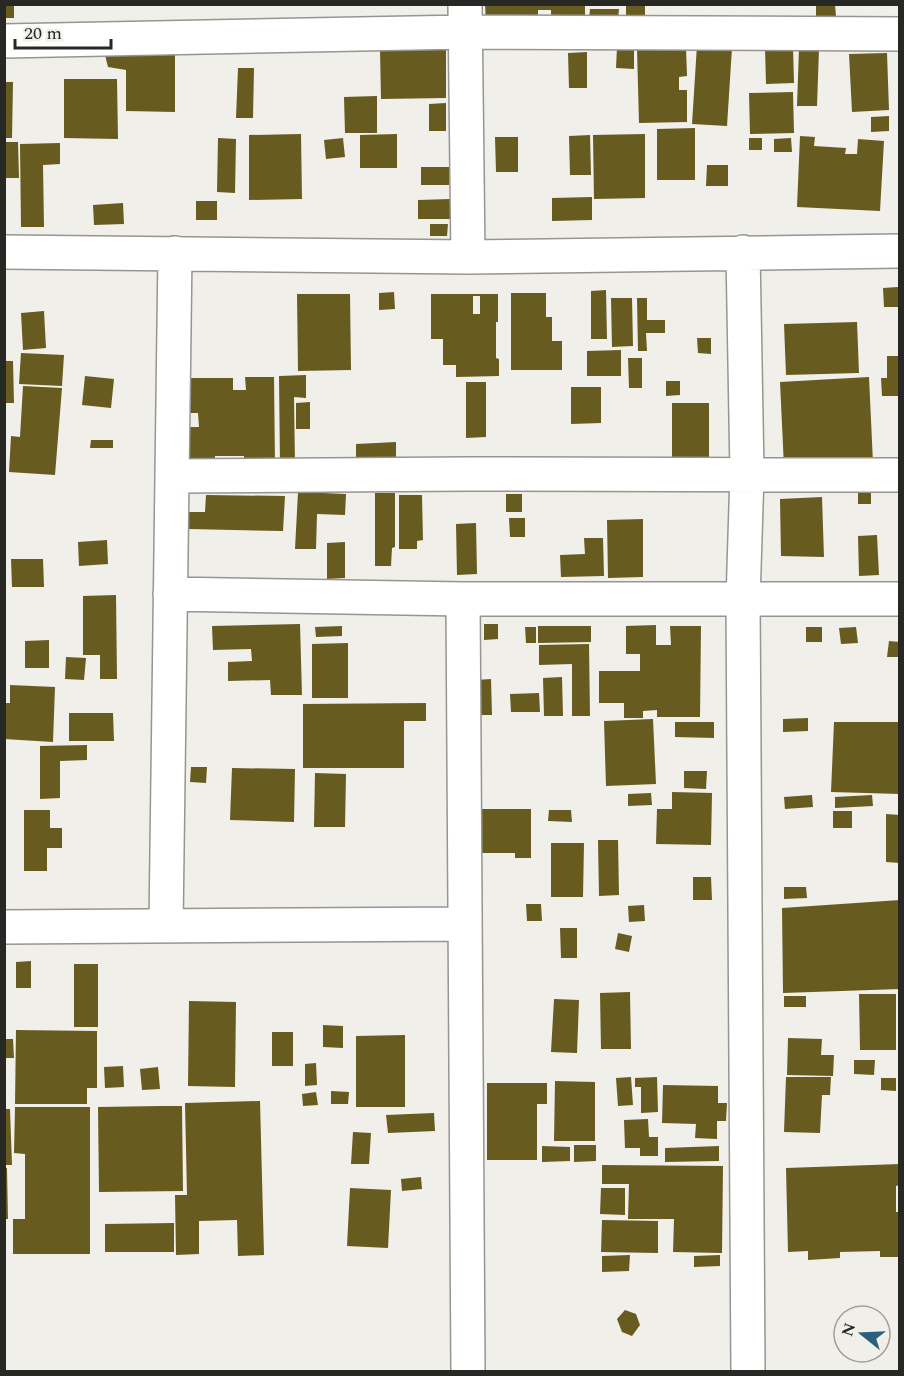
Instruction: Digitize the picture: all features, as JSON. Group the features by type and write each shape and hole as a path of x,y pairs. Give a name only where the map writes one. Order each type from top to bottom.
{"street":[{"path":"4,41 465,18 900,34"},
{"path":"465,18 468,257"},
{"path":"4,252 468,257 900,250"},
{"path":"743,252 747,474 743,600 748,1371"},
{"path":"166,926 175,253"},
{"path":"172,476 900,475"},
{"path":"171,594 463,599 900,599"},
{"path":"463,599 468,1371"},
{"path":"4,927 465,924"}],"building":[{"path":"4,4 14,4 14,18 4,18"},
{"path":"485,4 585,4 585,22 551,22 551,10 538,10 538,22 486,23"},
{"path":"816,4 835,4 836,17 816,17"},
{"path":"626,5 645,5 645,18 626,19"},
{"path":"590,9 619,9 618,20 589,20"},
{"path":"697,45 732,48 727,126 692,124"},
{"path":"634,46 634,69 616,68 617,47"},
{"path":"103,47 175,47 175,112 126,111 126,70 108,67"},
{"path":"793,47 794,83 766,84 765,48"},
{"path":"446,48 446,98 381,99 380,49"},
{"path":"686,48 687,76 679,77 679,90 687,90 687,122 639,123 637,49"},
{"path":"799,48 819,49 817,106 797,106"},
{"path":"587,52 587,88 569,88 568,53"},
{"path":"887,53 889,110 852,112 849,54"},
{"path":"238,68 254,68 253,118 236,118"},
{"path":"64,79 117,79 118,139 64,138"},
{"path":"4,82 13,82 12,138 4,138"},
{"path":"793,92 794,133 750,134 749,93"},
{"path":"377,96 377,133 345,133 344,97"},
{"path":"446,103 446,131 429,131 429,104"},
{"path":"889,116 889,131 871,132 871,117"},
{"path":"695,128 695,180 657,180 657,129"},
{"path":"301,134 302,199 249,200 249,135"},
{"path":"397,134 397,168 360,168 360,135"},
{"path":"645,134 645,198 594,199 593,135"},
{"path":"590,135 591,175 570,175 569,136"},
{"path":"800,136 815,137 814,146 846,148 845,154 857,154 858,139 884,141 880,211 797,207"},
{"path":"495,137 518,137 518,172 496,172"},
{"path":"218,138 236,139 235,193 217,192"},
{"path":"343,138 345,157 326,159 324,140"},
{"path":"749,138 762,138 762,150 749,150"},
{"path":"791,138 792,152 774,152 774,139"},
{"path":"4,142 18,142 19,178 4,178"},
{"path":"60,143 60,164 43,165 44,227 21,227 20,144"},
{"path":"707,165 728,165 728,186 706,186"},
{"path":"421,167 449,167 449,185 421,185"},
{"path":"592,197 592,220 552,221 552,198"},
{"path":"450,199 450,219 418,219 418,200"},
{"path":"196,201 217,201 217,220 196,220"},
{"path":"123,203 124,224 94,225 93,205"},
{"path":"430,224 448,224 447,236 430,236"},
{"path":"898,287 899,307 884,307 883,288"},
{"path":"606,290 607,339 591,339 591,291"},
{"path":"394,292 395,309 379,310 379,293"},
{"path":"511,293 546,293 546,317 552,317 552,341 562,341 562,370 511,370"},
{"path":"297,294 350,294 351,370 298,371"},
{"path":"431,294 498,294 496,358 499,359 499,376 456,377 456,365 443,365 443,339 431,339","holes":["473,296 480,296 480,314 473,314"]},
{"path":"611,298 632,298 633,346 612,347"},
{"path":"637,298 647,298 647,320 665,320 665,333 646,333 647,351 638,351"},
{"path":"44,311 46,348 23,350 21,313"},
{"path":"857,322 859,373 786,375 784,324"},
{"path":"697,338 711,338 711,354 698,353"},
{"path":"621,350 621,376 587,376 587,351"},
{"path":"21,353 64,355 62,386 19,384"},
{"path":"887,356 900,356 900,396 882,396 881,378 887,378"},
{"path":"628,358 642,358 642,388 629,388"},
{"path":"4,361 13,361 14,403 4,403"},
{"path":"306,375 306,398 294,397 295,465 280,465 279,376"},
{"path":"85,376 114,379 111,408 82,405"},
{"path":"245,377 274,377 275,465 244,466 244,456 215,456 215,466 186,467 186,427 199,427 198,413 185,413 185,378 233,378 233,390 246,390"},
{"path":"869,377 873,463 784,467 780,382"},
{"path":"666,381 680,381 680,395 666,396"},
{"path":"466,382 486,382 486,437 466,438"},
{"path":"23,386 62,388 55,475 9,472 11,436 20,437"},
{"path":"571,387 601,387 601,423 571,424"},
{"path":"310,402 310,429 296,429 296,403"},
{"path":"672,403 709,403 709,462 672,462"},
{"path":"91,440 113,440 113,448 90,448"},
{"path":"396,442 396,462 356,464 356,444"},
{"path":"871,491 871,504 858,504 858,492"},
{"path":"298,492 346,494 345,515 317,514 316,549 295,549"},
{"path":"375,493 395,493 395,547 392,548 391,566 375,566"},
{"path":"506,494 522,494 522,512 506,512"},
{"path":"206,495 285,496 283,531 189,529 189,512 205,512"},
{"path":"399,495 422,495 423,540 417,541 417,549 399,549"},
{"path":"822,497 824,557 781,556 780,499"},
{"path":"509,518 525,518 525,537 510,537"},
{"path":"643,519 643,577 608,578 607,520"},
{"path":"476,523 477,574 457,575 456,524"},
{"path":"877,535 879,575 859,576 858,536"},
{"path":"584,538 603,538 604,576 561,577 560,555 585,554"},
{"path":"107,540 108,564 79,566 78,542"},
{"path":"345,542 345,578 327,579 327,543"},
{"path":"11,559 43,559 44,587 12,587"},
{"path":"116,595 117,679 100,679 100,655 83,655 83,596"},
{"path":"300,624 302,695 271,695 270,680 228,681 228,662 252,661 251,649 213,650 212,626"},
{"path":"484,624 498,624 498,639 484,640"},
{"path":"656,625 656,645 671,645 670,626 701,626 700,717 657,717 657,710 643,711 643,718 624,718 624,703 599,703 599,671 640,671 640,654 626,654 626,626"},
{"path":"342,626 342,636 316,637 315,627"},
{"path":"538,626 591,626 591,642 538,643"},
{"path":"525,627 536,627 536,643 526,643"},
{"path":"806,627 822,627 822,642 806,642"},
{"path":"856,627 858,643 841,644 839,628"},
{"path":"49,640 49,668 25,668 25,641"},
{"path":"889,641 900,642 900,657 887,657"},
{"path":"348,643 348,698 312,698 312,644"},
{"path":"589,644 590,716 572,716 572,664 539,665 539,645"},
{"path":"66,657 86,658 84,680 65,679"},
{"path":"562,677 563,716 544,716 543,678"},
{"path":"491,679 492,715 476,715 476,680"},
{"path":"10,685 55,687 53,742 4,739 4,703 10,703"},
{"path":"539,693 540,712 511,712 510,694"},
{"path":"426,703 426,721 404,721 404,768 303,768 303,704"},
{"path":"69,713 113,713 114,741 69,741"},
{"path":"808,718 808,731 783,732 783,719"},
{"path":"653,719 656,784 606,786 604,721"},
{"path":"675,722 714,722 714,738 675,737"},
{"path":"834,722 900,722 900,794 831,792"},
{"path":"87,745 87,760 60,761 60,798 40,799 40,746"},
{"path":"191,767 207,767 206,783 190,782"},
{"path":"232,768 295,769 294,822 230,820"},
{"path":"684,771 707,771 706,789 684,788"},
{"path":"315,773 346,774 345,827 314,827"},
{"path":"672,792 712,793 711,845 656,844 657,809 672,809"},
{"path":"651,793 652,805 628,806 628,794"},
{"path":"812,795 813,807 785,809 784,797"},
{"path":"872,795 873,806 835,808 835,797"},
{"path":"477,809 531,809 531,858 515,858 515,853 477,853"},
{"path":"24,810 50,810 50,828 62,828 62,848 47,848 47,871 24,871"},
{"path":"549,810 571,810 572,822 548,821"},
{"path":"833,811 852,811 852,828 833,828"},
{"path":"886,814 900,815 899,863 886,862"},
{"path":"598,840 618,840 619,895 599,896"},
{"path":"551,843 584,843 583,897 551,897"},
{"path":"693,877 711,877 712,900 693,900"},
{"path":"784,887 806,887 807,898 784,899"},
{"path":"900,900 900,989 783,993 782,908"},
{"path":"526,904 541,904 542,921 527,921"},
{"path":"644,905 645,921 629,922 628,906"},
{"path":"560,928 577,928 577,958 561,958"},
{"path":"618,933 632,936 629,952 615,949"},
{"path":"31,961 31,988 16,988 16,962"},
{"path":"74,964 98,964 98,1027 74,1027"},
{"path":"630,992 631,1049 601,1049 600,993"},
{"path":"859,994 896,994 896,1050 860,1050"},
{"path":"784,996 806,996 806,1007 784,1007"},
{"path":"554,999 579,1000 577,1053 551,1052"},
{"path":"189,1001 236,1002 235,1087 188,1086"},
{"path":"323,1025 343,1026 343,1048 323,1047"},
{"path":"16,1030 97,1031 97,1088 87,1088 87,1104 15,1104"},
{"path":"272,1032 293,1032 293,1066 272,1066"},
{"path":"405,1035 405,1107 356,1107 356,1036"},
{"path":"788,1038 822,1039 821,1055 834,1055 833,1076 787,1075"},
{"path":"4,1039 13,1039 14,1058 4,1058"},
{"path":"854,1060 875,1060 874,1075 854,1074"},
{"path":"316,1063 317,1085 305,1086 305,1064"},
{"path":"123,1066 124,1087 105,1088 104,1067"},
{"path":"158,1067 160,1089 142,1090 140,1069"},
{"path":"631,1077 633,1105 618,1106 616,1078"},
{"path":"657,1077 658,1112 641,1113 641,1087 635,1087 635,1078"},
{"path":"786,1077 831,1077 830,1095 822,1095 820,1133 784,1132"},
{"path":"881,1078 896,1078 896,1091 881,1090"},
{"path":"555,1081 595,1082 595,1141 554,1141"},
{"path":"487,1083 547,1083 547,1104 537,1104 537,1160 487,1160"},
{"path":"663,1085 718,1086 718,1103 727,1103 726,1121 717,1121 717,1139 695,1138 696,1124 662,1123"},
{"path":"331,1091 349,1092 348,1104 331,1104"},
{"path":"316,1092 318,1105 303,1106 302,1094"},
{"path":"260,1101 264,1255 238,1256 237,1220 199,1221 199,1254 176,1255 175,1195 187,1195 185,1103"},
{"path":"182,1106 183,1191 99,1192 98,1107"},
{"path":"15,1107 90,1107 90,1254 13,1254 13,1219 25,1219 25,1154 14,1153"},
{"path":"4,1109 10,1109 12,1165 4,1165"},
{"path":"434,1113 435,1131 388,1133 386,1115"},
{"path":"648,1119 649,1137 658,1137 658,1156 640,1156 640,1148 625,1148 624,1120"},
{"path":"353,1132 371,1133 369,1164 351,1164"},
{"path":"574,1145 596,1145 596,1161 574,1162"},
{"path":"542,1146 570,1147 570,1161 542,1162"},
{"path":"719,1146 719,1161 665,1162 665,1148"},
{"path":"900,1164 900,1185 896,1186 896,1212 900,1212 900,1257 880,1257 880,1251 840,1252 840,1258 808,1260 808,1251 788,1252 786,1168"},
{"path":"602,1165 723,1166 722,1253 673,1252 674,1219 628,1219 629,1184 602,1184"},
{"path":"4,1168 7,1168 8,1219 4,1219"},
{"path":"421,1177 422,1189 402,1191 401,1179"},
{"path":"350,1188 391,1190 388,1248 347,1246"},
{"path":"601,1188 625,1188 625,1215 600,1214"},
{"path":"602,1220 658,1221 658,1253 601,1252"},
{"path":"174,1223 174,1252 105,1252 105,1224"},
{"path":"630,1255 629,1271 602,1272 602,1256"},
{"path":"720,1255 720,1266 694,1267 694,1256"},
{"path":"625,1310 636,1314 640,1325 632,1336 622,1332 617,1319"}]}
